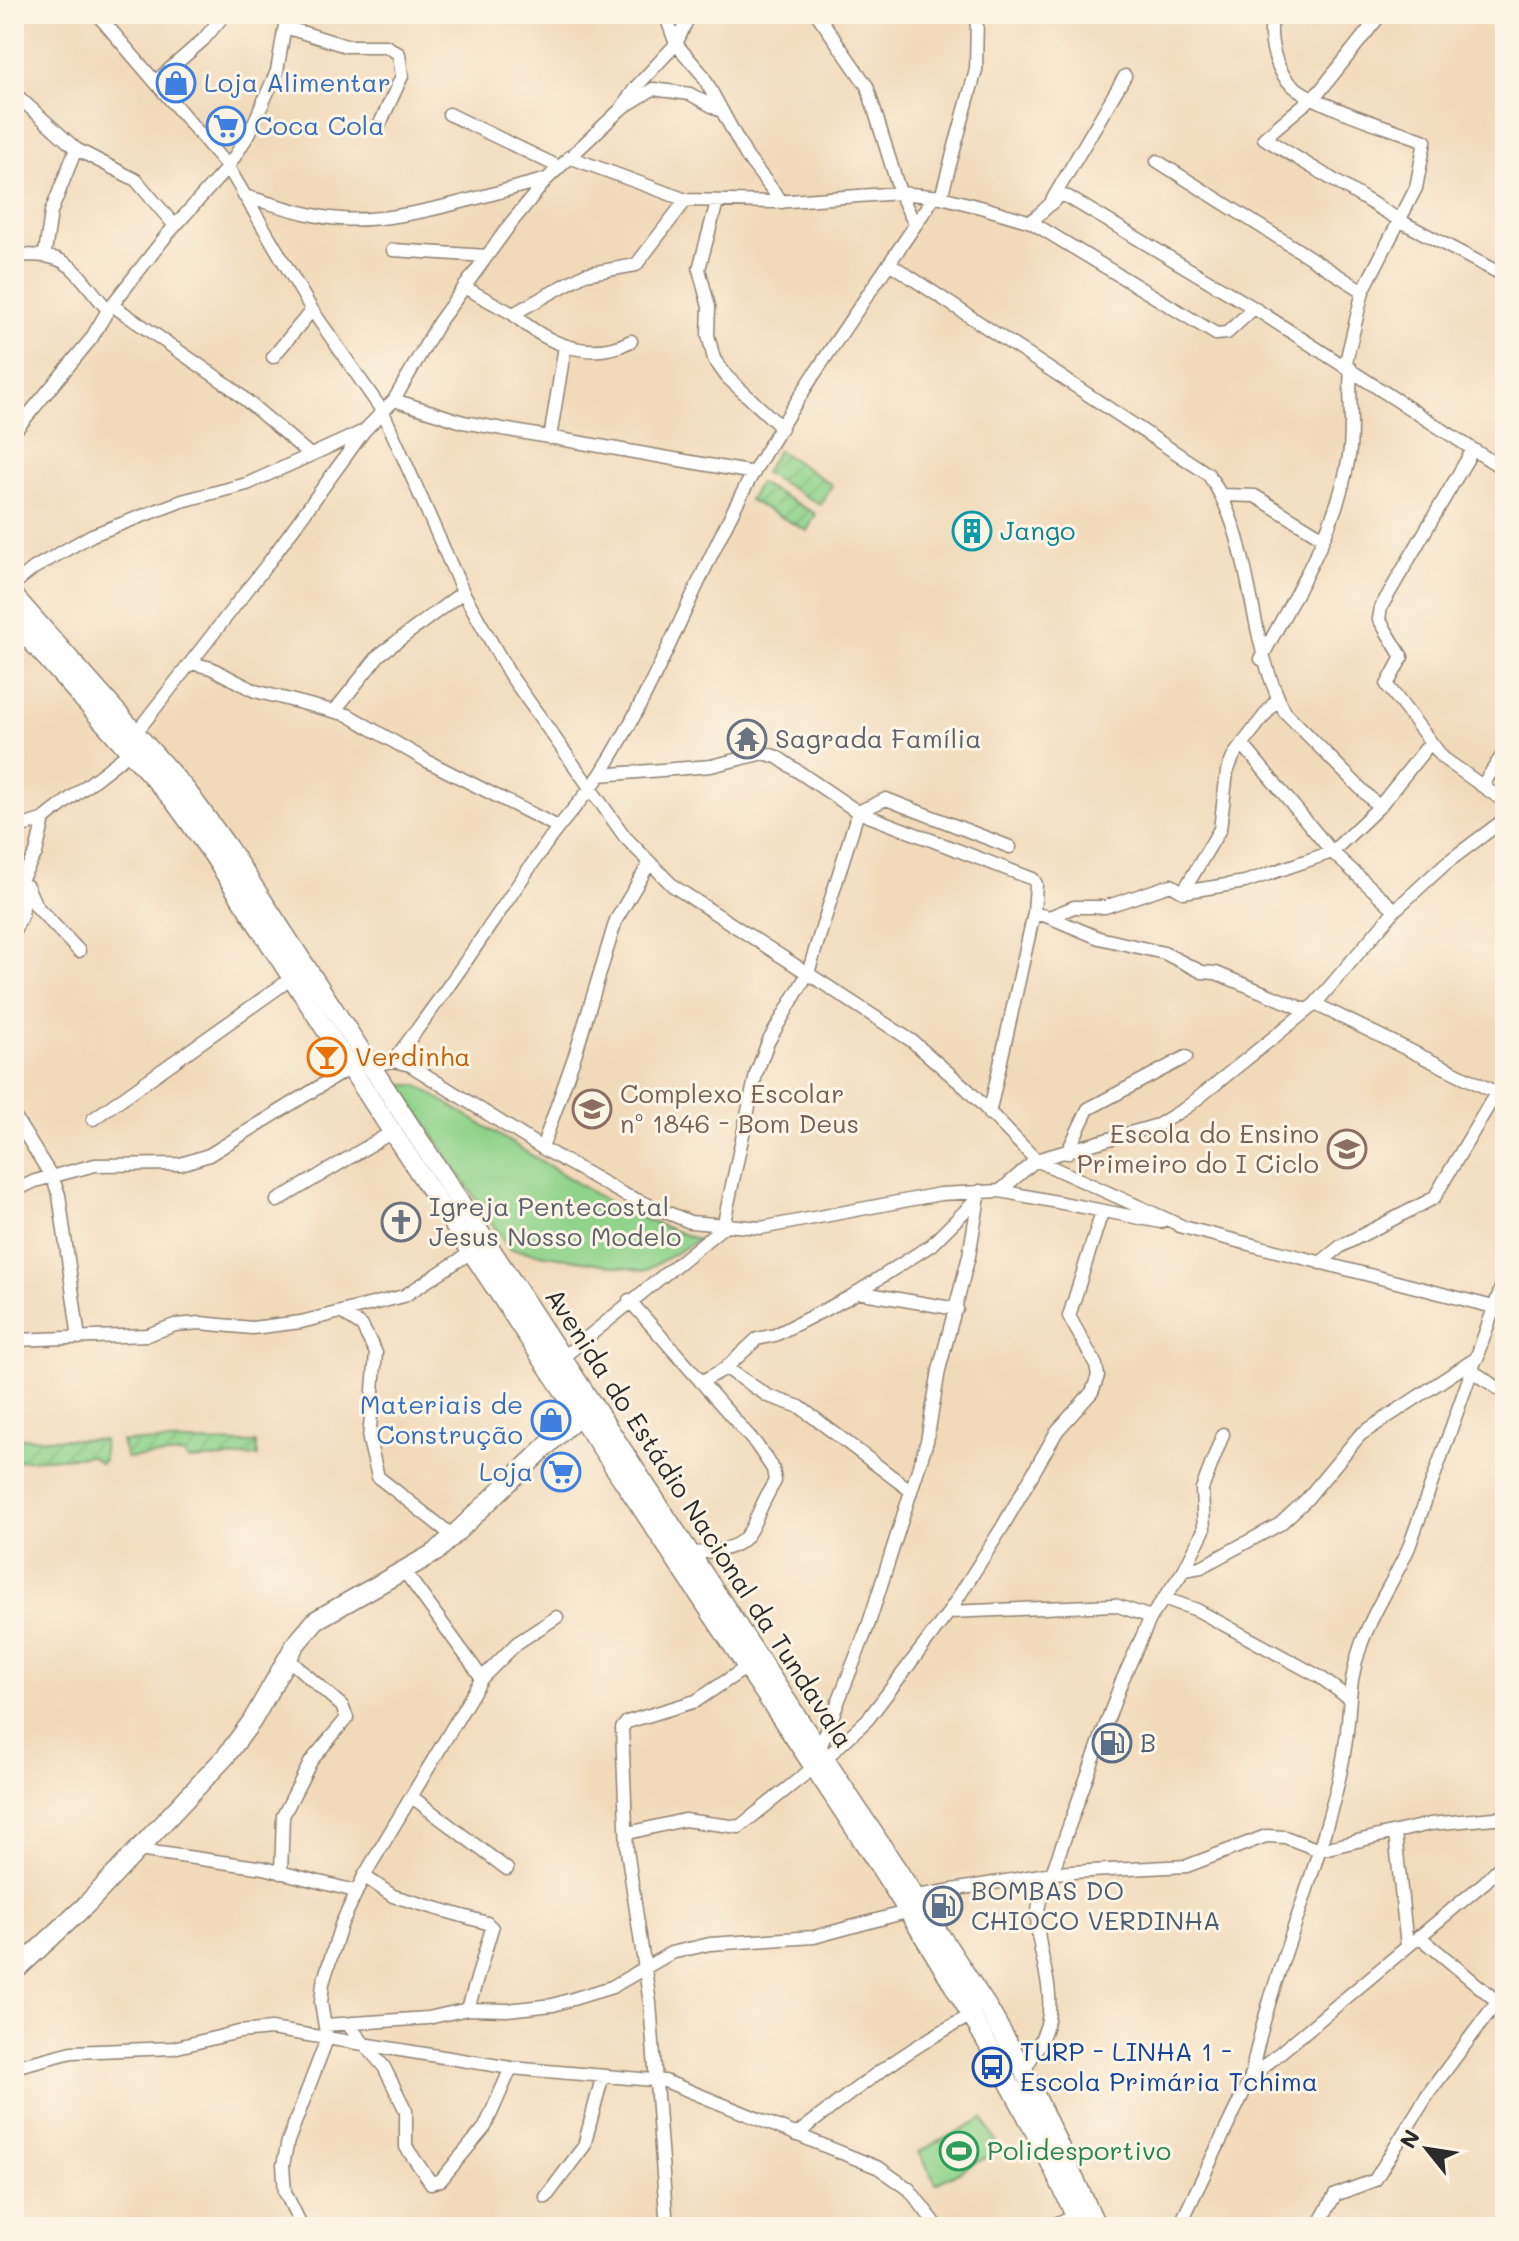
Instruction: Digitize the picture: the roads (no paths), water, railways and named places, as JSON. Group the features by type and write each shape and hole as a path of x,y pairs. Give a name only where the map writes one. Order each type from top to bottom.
{"street":[{"path":"14,24 21,14"},
{"path":"97,14 228,167 312,310 383,412 463,592 510,675 649,864 673,886 912,1041 1036,1160 1184,1227"},
{"path":"155,82 203,40 225,14"},
{"path":"665,14 676,44 712,90 719,110 747,157 782,202"},
{"path":"14,829 44,819 132,743 364,431 394,400 439,322 487,256 547,179 596,137 676,44 690,14"},
{"path":"817,14 867,86 900,193 915,225"},
{"path":"393,1061 454,984 558,827 600,775 661,665 690,597 754,473 867,291 938,197 976,70 977,14"},
{"path":"1261,659 1299,581 1313,567 1333,514 1349,457 1348,367 1363,291 1416,188 1425,141 1294,87 1274,56 1270,25 1273,14"},
{"path":"1381,14 1313,97 1264,138 1400,221 1505,276"},
{"path":"14,432 91,339 110,308 175,226 228,167 250,132 277,71 286,20 346,46 386,46 399,54 402,76 378,128"},
{"path":"1031,222 1052,200 1125,76"},
{"path":"621,109 653,89 690,94 719,110"},
{"path":"14,93 76,149 136,180 175,226"},
{"path":"449,114 559,167"},
{"path":"45,253 51,212 76,149"},
{"path":"569,157 686,200 782,202 900,193 938,197 1031,222 1216,334 1227,333 1254,308"},
{"path":"1157,161 1363,291"},
{"path":"244,196 332,219 357,219 405,215 547,179"},
{"path":"1052,200 1060,195 1068,197 1254,308 1505,470"},
{"path":"513,314 585,274 636,265 686,200"},
{"path":"717,202 699,269 709,307 708,335 714,359 727,377 782,428"},
{"path":"393,250 487,256"},
{"path":"14,256 45,253 64,260 110,308 228,385 308,453"},
{"path":"889,263 1208,474 1222,495 1237,539 1261,659 1285,712 1379,807"},
{"path":"464,287 513,314 534,332 565,346 603,352 631,341"},
{"path":"273,357 312,310"},
{"path":"550,438 565,346"},
{"path":"394,400 463,422 754,473"},
{"path":"14,584 92,535 182,501 247,484 308,453 364,431"},
{"path":"1472,451 1389,594 1379,619 1402,657 1387,685 1390,693 1443,758 1505,802"},
{"path":"1222,495 1255,496 1322,537"},
{"path":"336,709 379,655 463,592"},
{"name":"Avenida do Estádio Nacional da Tundavala","path":"14,596 132,743 213,855 470,1253 747,1667 820,1758"},
{"name":"Avenida do Estádio Nacional da Tundavala","path":"14,622 132,743 187,791 219,835 692,1553 912,1904 1024,2071 1097,2227"},
{"path":"191,663 211,668 255,691 336,709 427,761 558,827"},
{"path":"1183,892 1220,829 1227,772 1278,698"},
{"path":"1049,917 1074,907 1105,907 1171,885 1183,892 1245,882 1332,852 1379,807 1431,742"},
{"path":"1243,745 1332,852 1395,910"},
{"path":"1482,786 1505,751"},
{"path":"600,775 711,766 764,753 777,757 858,812 1028,876 1036,884 1034,913 989,1114"},
{"path":"562,1358 629,1300 723,1227 756,1074 768,1042 808,973 858,812 886,799 1010,847"},
{"path":"14,932 22,914 28,872 44,819"},
{"path":"1000,1191 1036,1160 1158,1125 1187,1107 1311,1007 1395,910 1445,864 1505,819"},
{"path":"542,1148 576,1052 616,920 649,864"},
{"path":"14,892 28,872"},
{"path":"27,886 36,906 79,951"},
{"path":"1034,913 1099,938 1164,953 1202,972 1216,973 1311,1007 1500,1095 1434,1198 1341,1246 1320,1263"},
{"path":"93,1119 292,978"},
{"path":"1067,1153 1088,1109 1186,1057"},
{"path":"371,1065 393,1061 410,1065 542,1148 655,1210 690,1222 761,1228 940,1194 1000,1191 1184,1227 1500,1309"},
{"path":"14,1191 35,1181 53,1179 95,1165 181,1164 209,1155 351,1067"},
{"path":"14,1116 53,1179 59,1195 79,1338"},
{"path":"277,1201 392,1132"},
{"path":"701,1382 726,1368 757,1339 775,1335 857,1292 931,1245 979,1194"},
{"path":"820,1758 868,1626 927,1441 939,1370 957,1309 979,1194"},
{"path":"628,1833 684,1820 739,1827 868,1719 949,1612 1057,1431 1092,1392 1098,1376 1096,1365 1069,1316 1102,1212"},
{"path":"14,1340 147,1335 175,1325 200,1323 252,1328 301,1322 418,1289 470,1253"},
{"path":"1179,2227 1251,2077 1262,2022 1319,1850 1344,1752 1347,1697 1365,1635 1378,1600 1398,1573 1409,1547 1479,1357 1500,1309 1505,1277"},
{"path":"857,1292 957,1309"},
{"path":"629,1300 756,1444 773,1469 775,1481 758,1508 750,1533 737,1547 727,1552 692,1553"},
{"path":"373,1304 371,1337 376,1353 369,1440 378,1477 453,1536"},
{"path":"341,1312 357,1321 371,1337"},
{"path":"1184,1570 1201,1567 1280,1524 1306,1500 1360,1435 1479,1357"},
{"path":"726,1368 768,1396 800,1407 911,1491"},
{"path":"1474,1372 1505,1393"},
{"path":"14,1972 86,1905 226,1756 316,1620 405,1572 453,1536 580,1414"},
{"path":"1024,2071 1048,2018 1036,1910 1041,1890 1052,1873 1121,1683 1151,1617 1184,1570 1204,1530 1202,1489 1223,1434"},
{"path":"405,1572 482,1678"},
{"path":"1166,1599 1197,1610 1320,1677 1347,1697"},
{"path":"949,1612 1115,1605 1151,1617"},
{"path":"302,2227 285,2192 283,2165 288,2141 327,2039 323,1983 355,1891 482,1678 517,1643 557,1617"},
{"path":"281,1873 283,1816 311,1761 347,1718 342,1706 288,1659"},
{"path":"667,2227 657,2080 645,1967 627,1850 621,1775 624,1724 696,1701 747,1667"},
{"path":"412,1797 507,1869"},
{"path":"325,2025 349,2026 428,2018 468,2009 507,2010 553,2005 612,1987 671,1953 710,1944 814,1937 912,1904 1052,1873 1187,1866 1266,1836 1285,1837 1319,1850 1430,1824 1505,1817"},
{"path":"1395,1833 1407,1947"},
{"path":"138,1850 281,1873 355,1891"},
{"path":"1251,2077 1505,1861"},
{"path":"364,1876 393,1896 487,1923 492,1928 468,2009"},
{"name":"Avenida do Estádio Nacional da Tundavala","path":"912,1904 1009,2079 1078,2221"},
{"path":"1317,2227 1335,2195 1375,2180 1428,2094 1501,2006 1419,1936"},
{"path":"796,2135 861,2084 940,2032 972,2015"},
{"path":"349,2026 384,2067 406,2111 406,2147 431,2183 441,2180 485,2127 511,2068"},
{"path":"14,2067 72,2052 173,2048 239,2032 271,2029 450,2055 511,2068 602,2078 657,2080 879,2168 909,2189 938,2227"},
{"path":"546,2197 584,2146 602,2078"},
{"path":"1049,2227 1078,2221"}],"place":[{"name":"Loja Alimentar","path":"176,83"},
{"name":"Coca Cola","path":"226,126"},
{"name":"Jango","path":"972,531"},
{"name":"Sagrada Família","path":"747,739"},
{"name":"Verdinha","path":"327,1057"},
{"name":"Complexo Escolar nº 1846 - Bom Deus","path":"592,1109"},
{"name":"Escola do Ensino Primeiro do I Ciclo","path":"1347,1149"},
{"name":"Igreja Pentecostal Jesus Nosso Modelo","path":"401,1222"},
{"name":"Materiais de Construção","path":"551,1420"},
{"name":"Loja","path":"561,1472"},
{"name":"B","path":"1112,1743"},
{"name":"BOMBAS DO CHIOCO VERDINHA","path":"943,1906"},
{"name":"TURP - LINHA 1 - Escola Primária Tchima","path":"992,2067"},
{"name":"Polidesportivo","path":"959,2151"}]}
